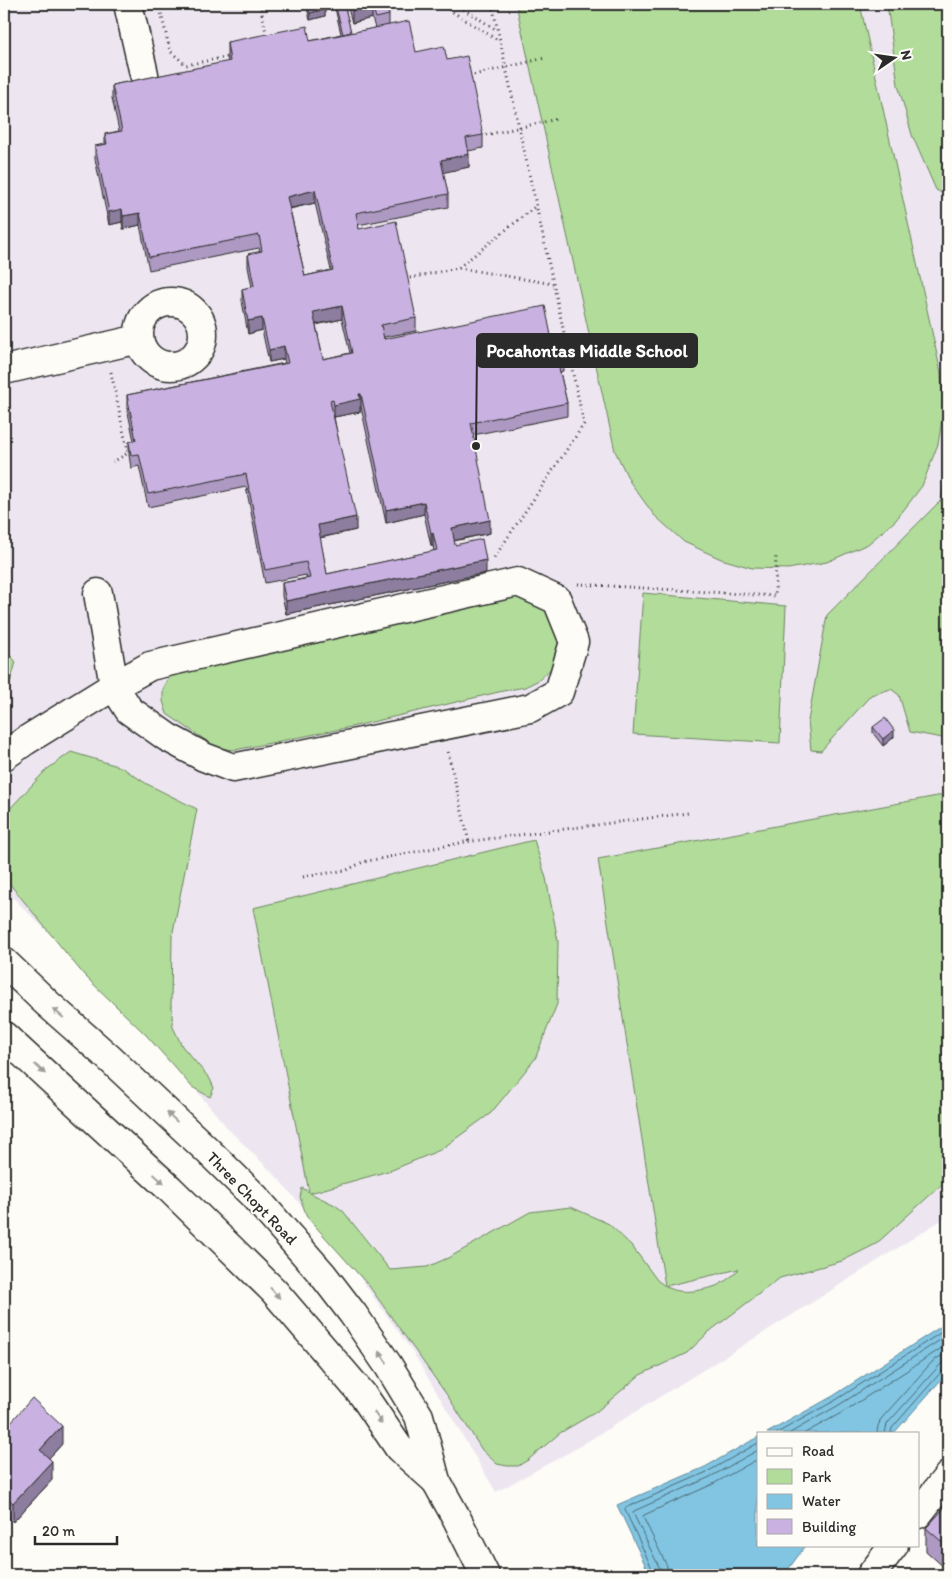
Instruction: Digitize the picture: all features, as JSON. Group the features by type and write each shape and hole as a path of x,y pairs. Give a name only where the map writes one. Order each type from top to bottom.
{"main road":[{"path":"128,4 144,74"},
{"path":"4,370 139,339"},
{"path":"4,756 114,686 150,666 518,582 557,600 574,642 559,692 530,708 233,768 204,757 167,737 129,710 114,686 98,593"},
{"name":"Three Chopt Road","path":"4,962 48,1004 108,1056 254,1196 306,1255 354,1314 419,1416 436,1481 485,1575"},
{"name":"Three Chopt Road","path":"4,1036 170,1189 274,1291 363,1395 398,1448 436,1481"},
{"path":"920,1511 948,1476"},
{"path":"871,1575 893,1546"}],"path":[{"path":"160,4 170,51 186,65 227,57"},
{"path":"260,4 268,38"},
{"path":"440,4 500,41"},
{"path":"456,4 497,30"},
{"path":"490,559 495,557 584,424 492,4"},
{"path":"469,76 545,58"},
{"path":"481,136 557,119"},
{"path":"458,268 536,206"},
{"path":"405,279 458,268 553,284"},
{"path":"562,363 608,352"},
{"path":"110,367 128,453 113,462"},
{"path":"575,584 775,596 776,554"},
{"path":"446,744 469,842"},
{"path":"302,877 347,870 363,862 469,842 688,813"}],"shaded area":[{"path":"4,4 948,4 948,1216 577,1448 496,1492 412,1351 345,1257 276,1176 230,1131 138,1021 4,889"}],"green space":[{"path":"516,4 860,4 941,373 944,408 938,444 922,486 896,520 868,544 827,562 788,569 752,568 721,559 684,542 654,515 630,482 615,451"},
{"path":"887,4 948,4 948,196 936,190 912,135 898,85"},
{"path":"948,467 948,739 910,732 899,695 891,689 871,695 821,751 811,750 808,721 827,615 941,500"},
{"path":"643,593 786,606 780,743 633,734"},
{"path":"520,596 544,605 559,630 560,646 557,663 539,680 525,687 351,727 235,750 217,748 167,714 163,701 163,689 170,676 183,668 501,598"},
{"path":"4,648 16,662 10,683 4,687"},
{"path":"71,752 121,767 147,784 197,809 172,937 171,1004 173,1027 182,1046 210,1079 214,1088 210,1097 192,1087 146,1035 84,975 4,877 4,815 46,770"},
{"path":"948,794 948,1179 876,1244 842,1261 780,1278 710,1331 687,1353 640,1375 596,1412 560,1433 528,1460 518,1466 507,1466 497,1464 482,1450 449,1398 369,1286 307,1217 300,1197 302,1188 309,1192 253,908 534,840 546,878 558,941 557,1004 535,1059 491,1113 440,1150 392,1170 310,1193 343,1211 390,1270 427,1267 450,1257 530,1212 571,1207 609,1224 632,1246 657,1280 665,1286 598,859","holes":["739,1269 720,1284 701,1290 676,1291 666,1286"]}],"water":[{"path":"948,1322 948,1372 895,1432 769,1432 833,1396"},
{"path":"757,1438 757,1546 805,1546 784,1575 650,1575 617,1505 705,1467"}],"building":[{"path":"307,4 324,4 325,9 310,13"},
{"path":"335,4 344,4 351,32 343,34"},
{"path":"350,4 386,4 389,15 376,18 372,5 352,10"},
{"path":"409,21 416,52 444,46 447,60 467,56 483,135 466,138 469,154 441,160 448,194 356,213 359,229 396,221 416,318 381,325 384,339 545,306 553,345 560,343 563,358 557,359 567,403 471,423 490,520 452,528 455,545 482,539 486,560 286,601 282,583 310,578 306,562 265,570 246,474 148,494 139,454 131,455 129,442 136,440 127,395 288,363 284,346 269,350 262,318 248,321 242,289 254,286 248,254 262,251 259,235 149,257 140,213 123,216 122,209 109,212 95,146 107,144 105,134 122,131 112,85 230,61 227,42 307,26 310,41","holes":["315,190 333,270 305,276 287,197","342,306 352,353 323,359 313,312","359,394 361,394 386,510 424,502 437,550 327,574 318,525 356,517 330,401 333,400 334,405 360,399"]},
{"path":"885,718 894,730 883,739 873,727"},
{"path":"32,1398 62,1426 40,1450 52,1461 13,1503 4,1496 4,1418 11,1422"},
{"path":"948,1504 948,1547 926,1528"}],"place":[{"name":"Pocahontas Middle School","path":"476,446"}]}
